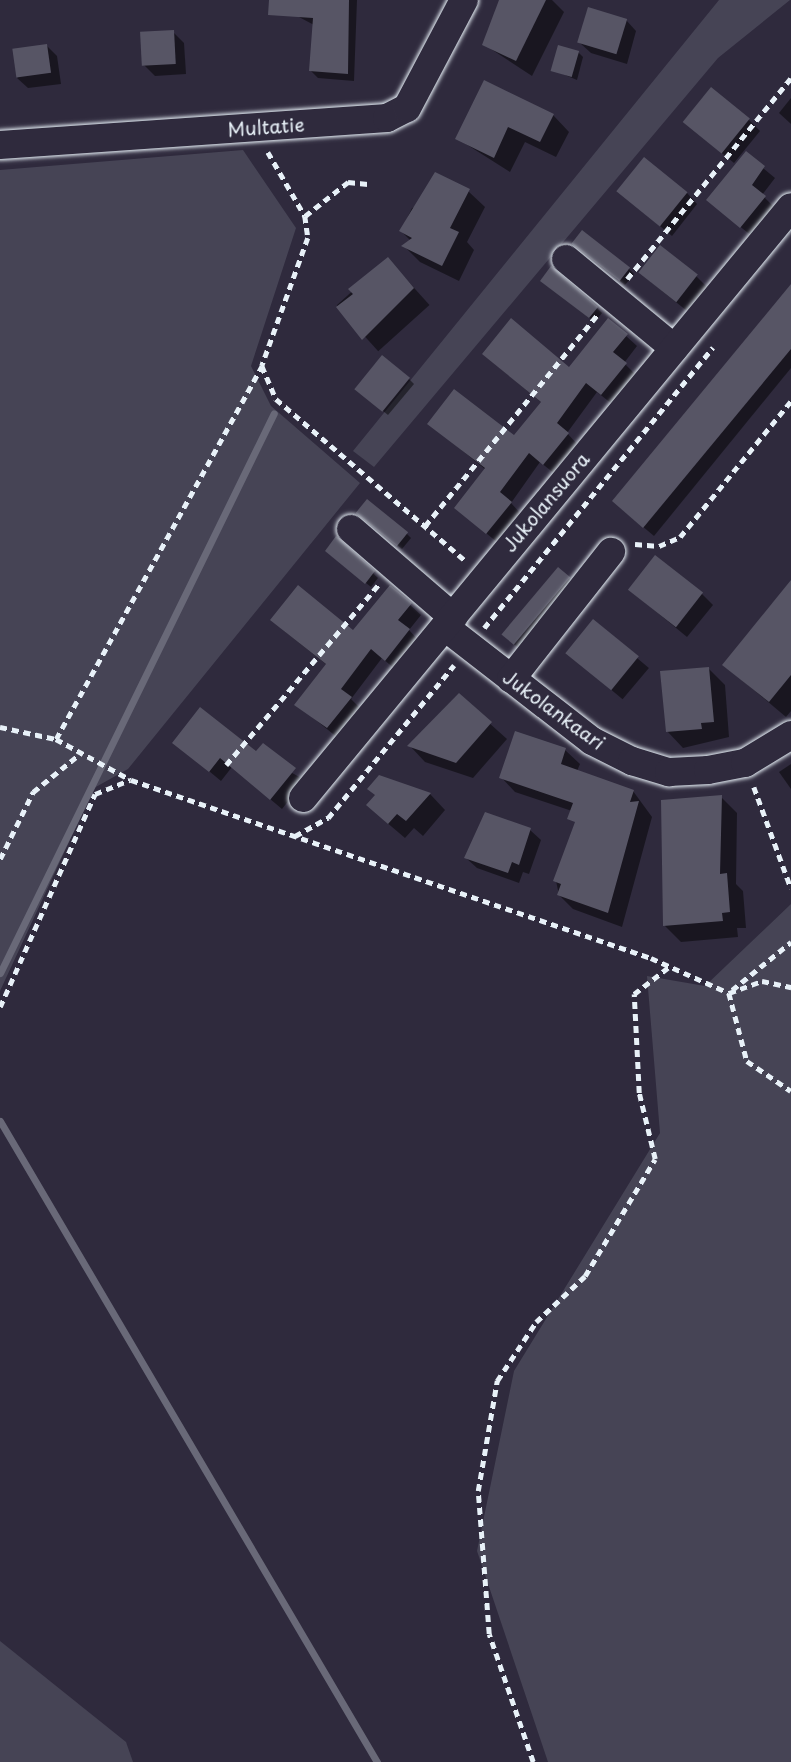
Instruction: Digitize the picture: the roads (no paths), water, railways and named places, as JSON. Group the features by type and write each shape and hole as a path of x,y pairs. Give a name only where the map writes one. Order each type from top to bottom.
{"street":[{"name":"Multatie","path":"0,145 387,118 407,108 464,0"},
{"name":"Jukolansuora","path":"303,798 791,207"},
{"path":"566,259 674,348"},
{"name":"Jukolankaari","path":"351,529 394,566 449,622 469,647 592,741 632,761 669,772 746,763 791,734"},
{"path":"511,679 611,552"}],"waterway":[{"path":"0,973 274,413"},
{"path":"0,1121 377,1762"}]}
